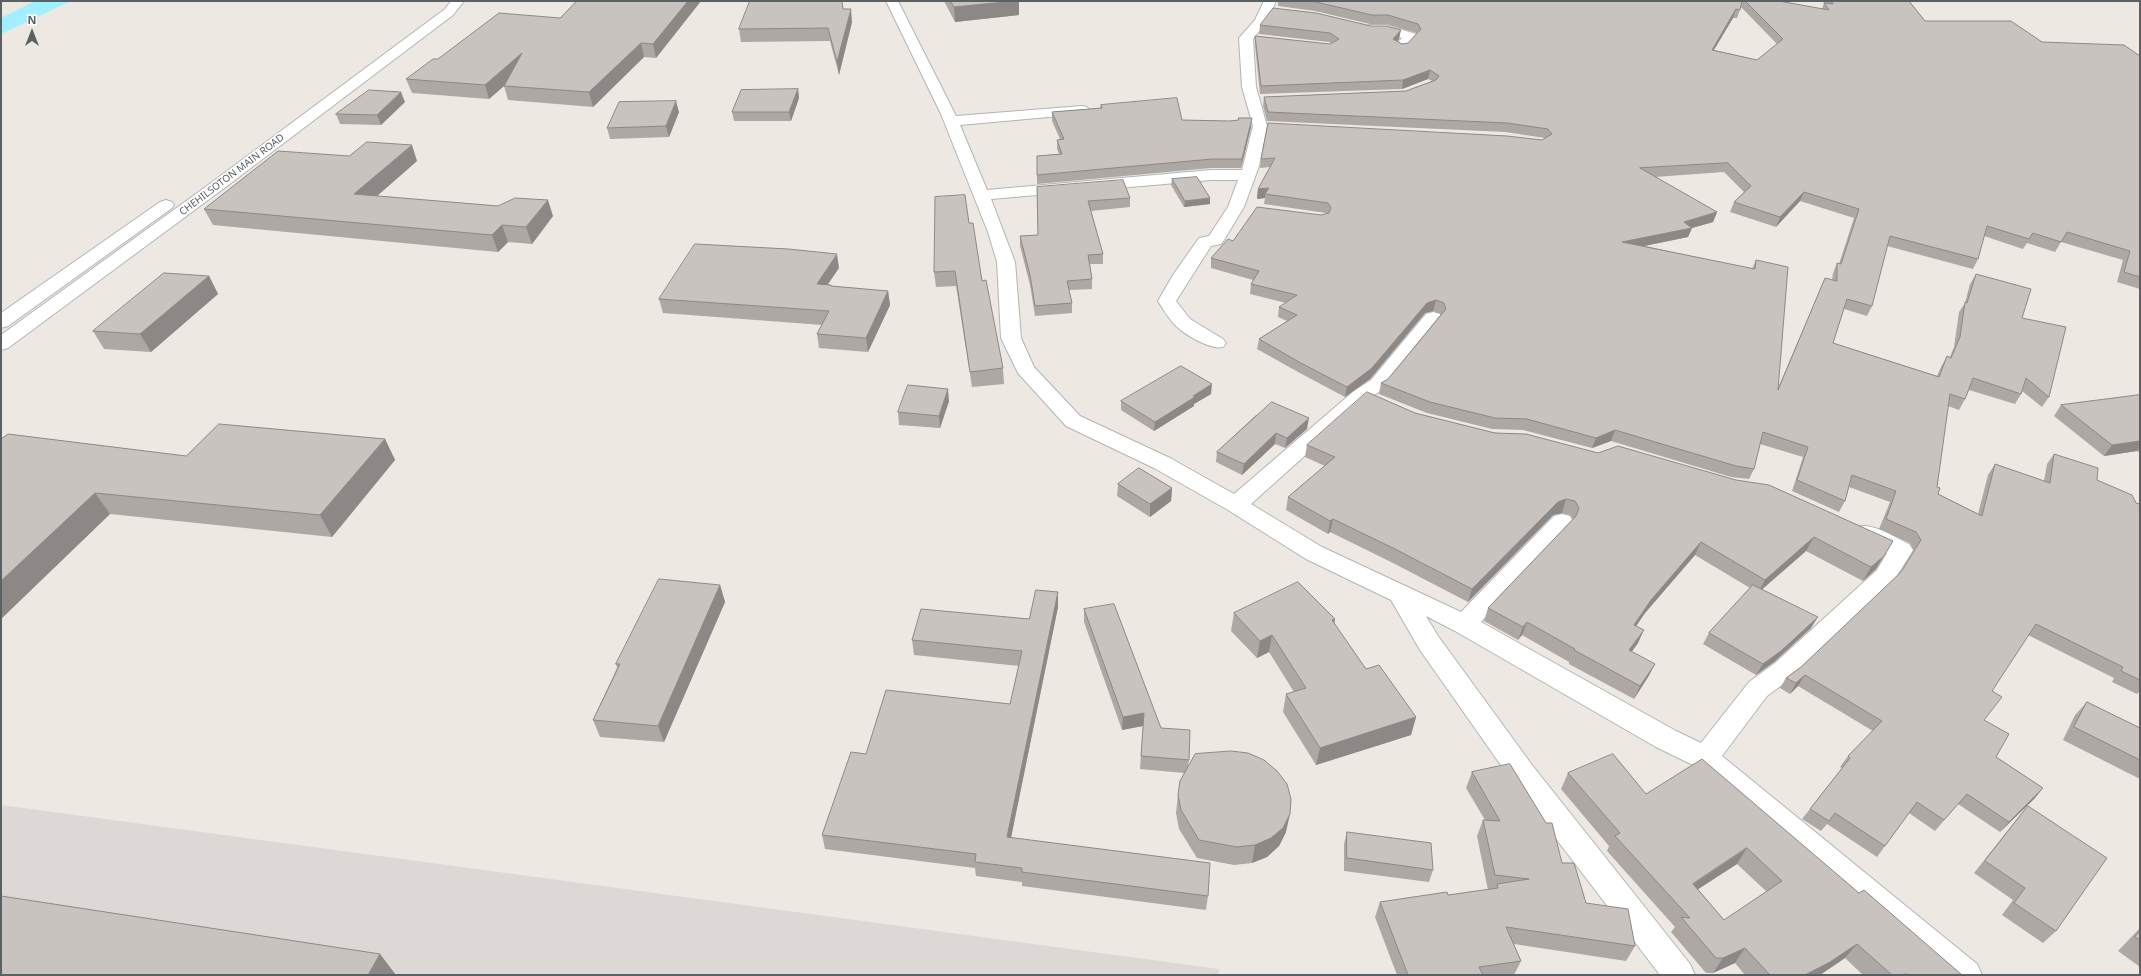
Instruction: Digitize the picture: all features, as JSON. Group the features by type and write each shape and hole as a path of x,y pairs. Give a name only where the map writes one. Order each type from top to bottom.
{"street":[{"name":"CHEHILSOTON MAIN ROAD","path":"1,322 194,185 430,12 439,1"},
{"name":"CHEHILSOTON MAIN ROAD","path":"1,344 230,177 449,12 458,1"},
{"path":"892,1 951,121 1006,262 1011,338 1025,369 1073,421 1162,463 1236,505 1314,553 1464,624 1639,724 1705,758 1966,975"},
{"path":"1216,343 1183,323 1167,301 1205,242 1215,240 1242,207 1248,175 1267,127 1261,101 1249,87 1253,39 1261,21 1272,7"},
{"path":"1357,25 1370,29 1386,29 1411,37 1400,47"},
{"path":"951,121 1092,109"},
{"path":"981,195 1212,175 1248,175"},
{"path":"1236,505 1361,395 1378,384 1433,318"},
{"path":"1361,395 1383,404"},
{"path":"1464,624 1562,522"},
{"path":"1705,758 1758,689 1784,670 1884,576 1901,550 1846,525"},
{"path":"1400,594 1429,643 1522,773 1679,975"}],"shaded area":[{"path":"1,805 1219,969 1218,975 1,975"}],"water":[{"path":"35,1 71,1 1,34 1,18"}],"building":[{"path":"577,1 688,1 653,44 641,43 589,92 504,86 522,53 485,85 406,79 433,59 438,59 499,13 560,18"},
{"path":"750,1 842,1 843,9 851,9 837,62 828,28 739,29"},
{"path":"951,1 1015,1 954,7"},
{"path":"1305,1 1742,1 1740,10 1736,9 1712,50 1757,60 1783,39 1745,1 1779,1 1829,10 1824,3 1833,4 1831,1 1909,1 1925,21 2011,21 2042,42 2124,45 2140,56 2140,277 2124,272 2130,251 2067,232 2061,242 2033,233 2029,239 1987,226 1978,259 1890,236 1872,306 1847,299 1833,343 1939,377 1947,356 1951,358 1960,337 1965,302 1967,303 1976,274 2031,289 2022,318 2066,327 2049,397 2026,378 2021,394 1973,378 1965,399 1950,394 1937,487 1940,488 1938,494 1982,516 1995,464 2050,483 2054,454 2098,468 2097,480 2132,495 2136,503 2140,504 2140,680 2121,671 2123,667 2036,624 1992,691 2002,697 1984,720 2009,734 1996,757 2043,788 2009,822 1967,794 1944,820 1917,802 1885,846 1835,813 1829,821 1810,809 1850,758 1848,756 1882,721 1805,675 1796,683 1786,678 1801,667 1901,572 1921,540 1916,532 1886,519 1896,491 1852,475 1845,501 1797,480 1808,447 1763,432 1754,469 1736,466 1615,430 1596,438 1527,419 1495,418 1430,402 1381,383 1388,379 1446,309 1444,303 1436,300 1427,303 1372,368 1347,387 1259,339 1297,315 1279,307 1297,295 1251,284 1259,271 1211,258 1228,239 1233,241 1257,207 1321,215 1329,213 1331,208 1328,203 1265,194 1269,188 1258,189 1275,158 1261,159 1268,123 1507,136 1542,140 1552,134 1548,129 1507,123 1268,112 1264,97 1406,91 1436,80 1439,76 1430,70 1403,80 1261,86 1255,36 1330,44 1339,39 1330,33 1260,25 1273,8 1316,13 1371,26 1386,26 1401,30 1393,39 1402,44 1408,43 1421,29 1418,24 1388,15 1372,15 1316,2","holes":["1728,163 1751,186 1734,202 1780,217 1804,192 1859,209 1841,264 1837,263 1837,281 1825,278 1778,390 1788,267 1756,260 1755,269 1622,242 1692,228 1684,222 1717,212 1640,168"]},
{"path":"798,89 789,112 732,112 741,90"},
{"path":"369,90 401,92 377,115 336,114"},
{"path":"1177,98 1182,120 1229,121 1239,120 1238,118 1252,118 1242,159 1212,159 1037,175 1037,156 1062,154 1057,140 1064,139 1052,112 1102,108 1101,105"},
{"path":"676,101 666,126 607,128 619,102"},
{"path":"367,142 412,145 354,194 498,206 515,198 548,200 526,227 502,225 492,235 204,209 278,151 349,156"},
{"path":"1197,177 1210,198 1185,201 1172,179"},
{"path":"1123,180 1130,198 1088,201 1103,254 1088,255 1092,279 1067,281 1072,303 1035,306 1030,275 1020,236 1038,235 1037,187"},
{"path":"965,195 969,223 973,223 982,281 986,280 1003,368 970,372 955,271 934,272 935,197"},
{"path":"695,244 788,249 837,254 817,284 888,291 866,338 817,334 829,311 659,299"},
{"path":"164,273 209,276 140,334 93,331"},
{"path":"1181,366 1212,384 1193,396 1195,397 1155,422 1121,401"},
{"path":"908,385 948,389 939,416 898,412"},
{"path":"1367,392 1415,413 1495,433 1526,434 1598,453 1618,446 1736,480 1769,485 1893,541 1884,556 1871,567 1814,537 1765,580 1701,542 1651,600 1634,625 1644,630 1629,650 1655,664 1640,686 1574,650 1575,649 1527,622 1523,627 1488,608 1576,516 1579,508 1575,501 1566,499 1558,502 1472,589 1333,519 1330,521 1288,497 1335,457 1307,445"},
{"path":"2140,395 2140,441 2112,445 2061,405"},
{"path":"1272,402 1309,418 1287,438 1276,433 1244,464 1217,452"},
{"path":"219,424 385,439 320,515 95,493 1,581 1,439 8,434 186,456"},
{"path":"1139,468 1172,488 1150,504 1118,484"},
{"path":"659,579 720,585 658,726 593,720 620,664 616,664"},
{"path":"1298,582 1335,619 1332,620 1366,669 1379,665 1416,717 1320,748 1286,694 1306,688 1272,635 1260,641 1234,613"},
{"path":"1753,585 1818,617 1781,651 1763,664 1709,633"},
{"path":"1036,590 1058,592 1007,837 1210,863 1208,896 1022,872 1022,868 975,862 976,854 822,835 851,752 866,754 886,690 1010,704 1022,651 912,640 921,609 1029,619"},
{"path":"1114,604 1161,728 1190,730 1189,760 1141,756 1144,713 1123,717 1084,609"},
{"path":"2087,702 2140,728 2140,760 2074,727"},
{"path":"1231,751 1248,753 1264,760 1277,771 1287,784 1291,799 1290,814 1283,828 1271,838 1255,845 1237,847 1199,840 1181,810 1178,795 1180,781 1195,754"},
{"path":"1613,754 1646,794 1702,759 1859,893 1864,890 1962,975 1892,975 1857,944 1830,962 1805,975 1770,975 1745,948 1723,958 1716,958 1681,917 1690,918 1615,836 1620,833 1568,773","holes":["1747,848 1782,881 1724,920 1693,884"]},
{"path":"1510,764 1546,823 1552,823 1562,863 1574,863 1586,903 1628,909 1635,946 1506,927 1521,961 1479,967 1483,975 1408,975 1380,902 1447,892 1448,895 1498,888 1497,884 1529,879 1495,875 1483,820 1500,821 1472,772"},
{"path":"2028,806 2107,858 2056,931 2014,903 2025,888 1985,861"},
{"path":"1347,832 1431,843 1433,870 1347,858"},
{"path":"1,896 380,954 368,975 1,975"},
{"path":"2140,931 2140,940 2135,937"}]}
